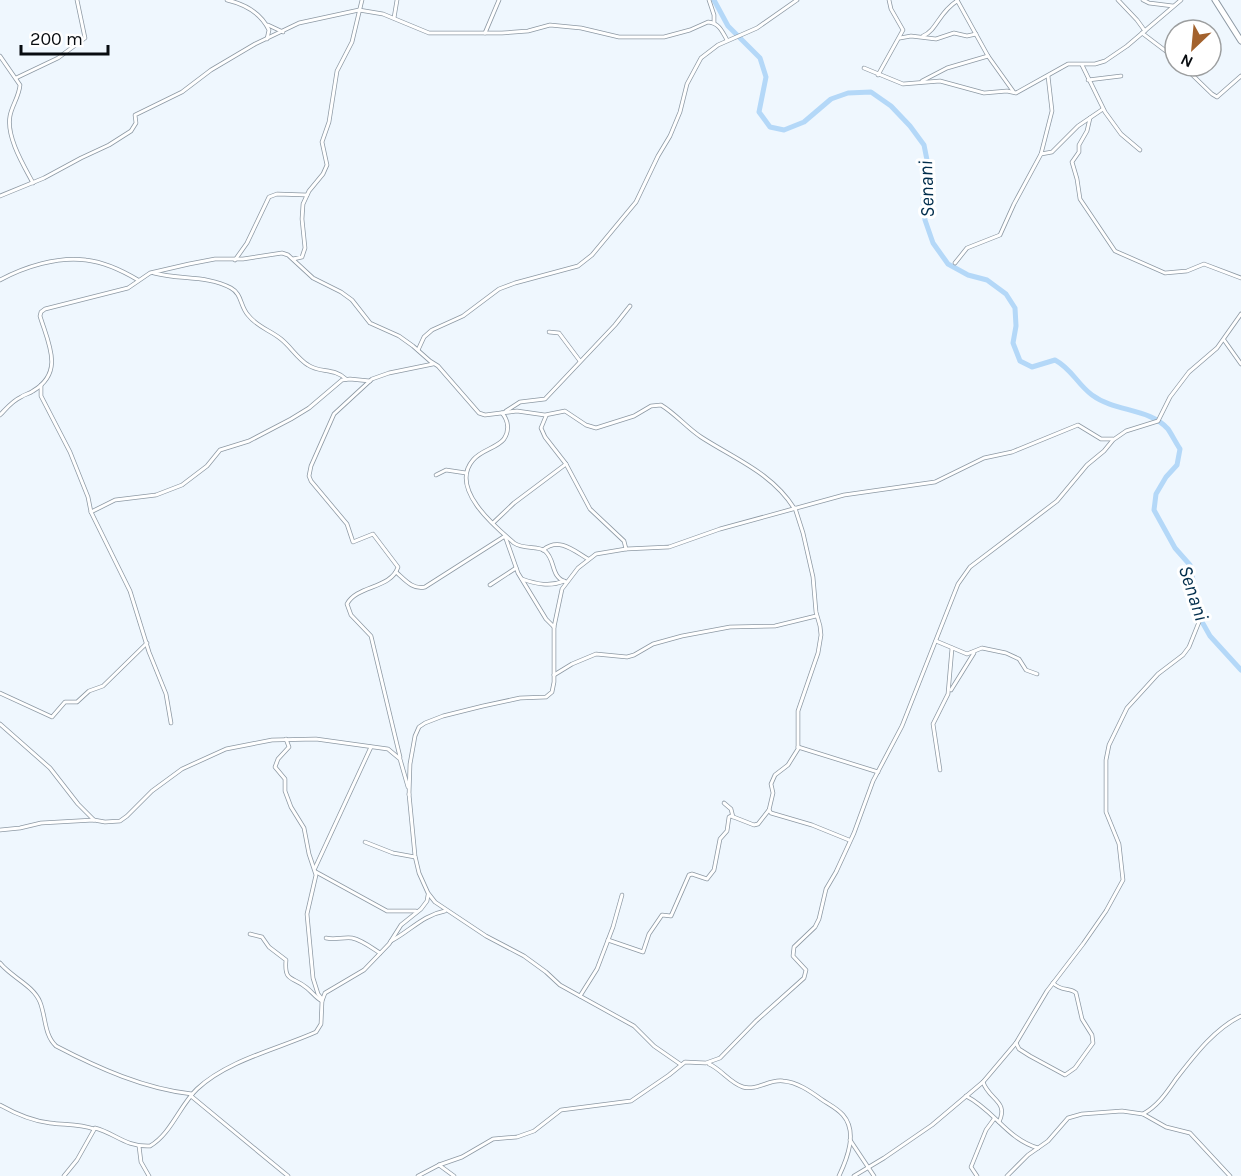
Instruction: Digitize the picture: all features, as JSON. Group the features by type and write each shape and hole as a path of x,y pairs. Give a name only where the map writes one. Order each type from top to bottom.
{"main road":[{"path":"1215,0 1241,41"}],"street":[{"path":"16,78 58,58 85,38 76,0"},
{"path":"227,0 243,4 267,24 283,32"},
{"path":"293,260 302,257 304,253 302,212 307,195 327,165 322,147 323,136 329,122 337,71 352,42 362,0"},
{"path":"394,18 397,0"},
{"path":"485,33 499,0"},
{"path":"709,0 714,23"},
{"path":"418,350 424,338 432,330 463,316 499,289 578,266 592,255 636,202 675,125 687,84 694,69 706,53 727,40 749,32 796,0"},
{"path":"878,75 903,30 891,9 889,0"},
{"path":"921,36 932,31 942,13 957,0 988,56 1014,92"},
{"path":"1120,0 1137,20 1143,32 1163,48"},
{"path":"1143,0 1147,3 1173,6"},
{"path":"864,68 903,84 940,81 984,93 1020,92 1068,64 1095,64 1105,61 1181,0"},
{"path":"0,196 33,183 125,136 135,127 135,115 182,92 221,64 267,39 299,23 313,19 359,10 374,11 429,33 528,31 550,25 581,28 619,37 664,38 690,30 703,23 714,23 721,29 727,40"},
{"path":"267,24 269,31 267,39"},
{"path":"900,38 921,36 936,39 954,33 968,36 976,34"},
{"path":"0,56 20,85 9,121 22,164 33,183"},
{"path":"920,82 947,68 988,56"},
{"path":"1082,64 1104,109 1121,134 1140,150"},
{"path":"955,263 967,248 1000,235 1041,154 1053,111 1048,76"},
{"path":"1088,80 1121,76"},
{"path":"1195,78 1217,97 1241,76"},
{"path":"1041,154 1052,152 1077,126 1104,109"},
{"path":"1090,118 1087,131 1079,145 1079,152 1072,162 1080,199 1115,251 1165,273 1187,271 1204,264 1241,278"},
{"path":"235,260 247,243 269,197 277,194 307,195"},
{"path":"0,415 13,402 35,390 51,371 50,346 40,316 41,312 128,288 153,273 214,259 235,260 282,253 318,282 341,292 352,300 370,323 392,332 443,369 479,413 485,415 517,411 546,415 567,412 586,425 596,428 634,416 651,406 661,405 699,436 758,470 778,487 795,508 813,577 820,642 798,711 798,747 788,765 775,775 771,784 773,793 768,810 758,824 754,825 732,817"},
{"path":"0,280 12,273 58,261 85,260 138,280"},
{"path":"153,273 195,278 224,285 238,294 245,312 251,319 282,340 304,363 312,368 334,372 346,379 370,381"},
{"path":"503,412 520,402 545,399 615,326 630,306"},
{"path":"706,1063 720,1058 756,1021 804,978 806,970 793,956 794,947 815,927 824,895 858,823 878,772 902,726 936,641 948,604 970,567 1045,512 1114,439 1126,431 1158,421 1170,397 1189,372 1224,340 1241,314"},
{"path":"549,332 559,333 580,361"},
{"path":"1224,340 1241,364"},
{"path":"400,759 397,738 389,714 371,636 351,615 347,604 352,598 382,583 396,572 398,567 373,534 353,542 347,524 309,476 310,466 334,414 370,381 378,376 434,364"},
{"path":"92,512 115,500 156,495 182,485 207,466 218,451 249,441 291,419 346,379"},
{"path":"42,383 40,393 70,452 92,512 130,591 166,694 171,723"},
{"path":"503,412 507,424 504,439 479,454 469,465 466,473 471,497 505,536 519,547 543,550 547,553 556,575 565,581"},
{"path":"546,415 541,428 542,432 566,464 590,509 624,542 626,549"},
{"path":"521,578 543,584 556,584 565,581 596,554 626,549 669,547 713,531 844,495 935,482 984,458 1021,448 1078,425 1101,439 1114,439"},
{"path":"493,523 514,503 566,464"},
{"path":"436,475 450,469 466,473"},
{"path":"396,572 412,586 425,587 505,536"},
{"path":"505,536 521,578 546,619 555,627"},
{"path":"543,550 553,544 561,544 588,559"},
{"path":"490,585 516,568"},
{"path":"409,795 410,764 419,727 443,716 502,701 546,697 552,692 555,627 559,599 565,581"},
{"path":"554,675 596,654 627,657 653,644 682,636 730,627 775,626 816,616"},
{"path":"854,1176 932,1125 983,1082 1016,1043 1053,983 1089,936 1123,880 1121,851 1108,819 1106,805 1106,755 1109,745 1127,708 1158,674 1183,655 1189,647 1199,622"},
{"path":"936,641 967,654 986,648 1006,653 1020,658 1026,670 1037,674"},
{"path":"0,693 52,717 65,702 77,702 89,691 103,686 147,643"},
{"path":"948,694 952,648"},
{"path":"940,770 933,724 948,694 975,651"},
{"path":"0,723 50,768 78,804 94,820"},
{"path":"286,739 288,747 278,759 275,767 285,779 286,794 293,812 304,828 315,870 316,879 307,914 313,978 322,1000"},
{"path":"0,830 41,823 94,820 113,822 124,819 173,774 212,753 238,745 286,739 316,739 392,750 403,765 409,795 415,857 428,893 446,910 486,936 524,956 560,985 634,1026 654,1046 680,1064"},
{"path":"315,870 371,747"},
{"path":"798,747 878,772"},
{"path":"724,802 731,808 732,817"},
{"path":"768,810 849,840"},
{"path":"608,940 643,952 650,934 662,915 671,916 689,875 707,879 711,876 717,860 721,837 727,831 729,817 732,817"},
{"path":"365,842 402,855 415,857"},
{"path":"315,870 387,911 417,912"},
{"path":"0,1105 22,1116 39,1121 98,1128 122,1141 138,1146 150,1146 155,1143 191,1095 204,1084 236,1065 316,1032 321,1024 322,1000 328,991 357,976 391,941 400,924 417,912 427,901 428,893"},
{"path":"580,996 597,969 622,895"},
{"path":"391,941 430,915 446,910"},
{"path":"250,934 263,939 269,947 286,960 285,972 288,977 322,1000"},
{"path":"326,938 351,938 380,953"},
{"path":"0,963 28,987 39,1000 48,1035 56,1046 139,1082 167,1091 191,1095 288,1176"},
{"path":"1016,1043 1023,1052 1065,1076 1075,1068 1093,1043 1092,1035 1082,1019 1076,993 1059,989 1053,983"},
{"path":"1143,1114 1159,1101 1218,1031 1241,1016"},
{"path":"418,1176 462,1157 493,1139 517,1137 534,1131 561,1110 631,1101 669,1075 680,1064 691,1061 706,1063 746,1088 783,1081 804,1088 842,1113 847,1123 850,1140 839,1176"},
{"path":"983,1082 988,1093 1003,1107 999,1123"},
{"path":"966,1096 982,1106 1020,1140 1038,1148"},
{"path":"1007,1176 1048,1141 1064,1121 1072,1116 1122,1111 1143,1114 1166,1127 1193,1134 1230,1176"},
{"path":"976,1176 971,1167 986,1130 994,1119"},
{"path":"64,1176 77,1160 94,1129"},
{"path":"850,1140 874,1176"},
{"path":"138,1146 141,1162 149,1176"},
{"path":"439,1165 454,1176"}],"waterway":[{"name":"Senani","path":"714,0 728,26 760,58 766,77 759,112 770,127 784,130 804,122 831,99 848,93 871,92 891,106 924,145 928,165 923,200 925,220 933,243 948,264 968,275 987,280 1006,294 1015,308 1016,326 1013,343 1020,361 1032,367 1055,360 1092,395 1111,405 1151,417 1168,429 1180,449 1177,465 1166,477 1156,494 1154,510 1175,548 1190,565 1197,613 1210,636 1241,670"}]}
